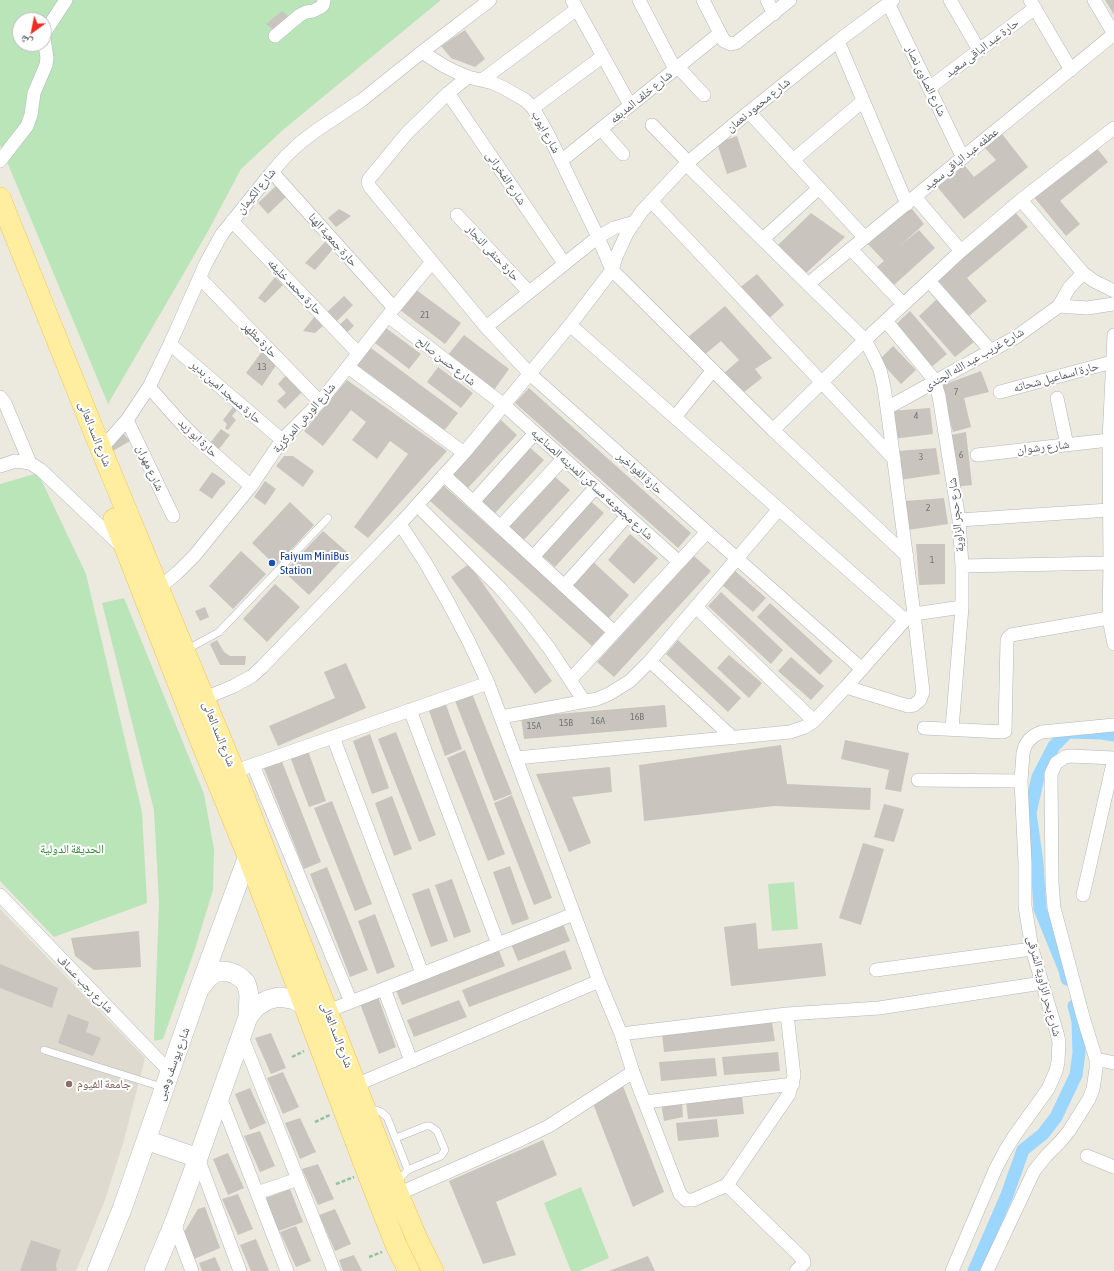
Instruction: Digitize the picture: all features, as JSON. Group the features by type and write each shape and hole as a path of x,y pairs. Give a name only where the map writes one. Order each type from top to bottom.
{"main road":[{"name":"شارع السد العالى","path":"0,198 100,449 205,698 209,735"},
{"name":"شارع السد العالى","path":"0,232 126,552 209,735 328,1011 366,1111 400,1182 417,1239 433,1271"},
{"name":"شارع السد العالى","path":"225,774 248,856 303,1004 396,1245 409,1271"},
{"name":"شارع يوسف وهبى","path":"97,1271 122,1209 199,989 248,856"},
{"path":"154,1271 174,1223 248,1017 249,996 246,983 235,974 222,971 215,973 209,977 199,989"},
{"path":"248,1017 256,1007 267,1000 280,998 292,999 303,1004"},
{"path":"146,1140 198,1158"}],"street":[{"path":"52,21 66,0"},
{"path":"275,36 300,15 306,12 313,12 321,7 324,0"},
{"name":"شارع الكيمان","path":"100,449 127,420 149,387 214,249 232,221 272,172 301,142 362,100 490,0"},
{"path":"639,0 676,68 704,95"},
{"path":"702,0 726,42 734,44 790,0"},
{"path":"767,0 774,14"},
{"path":"950,0 979,50"},
{"path":"1094,0 1114,34"},
{"name":"شارع محمود نعمان","path":"205,698 234,686 252,676 262,668 400,524 464,453 570,325 612,270 621,245 635,222 651,201 687,163 838,41 891,2"},
{"name":"شارع الصاوى نصار","path":"891,2 929,88 963,158"},
{"path":"1032,4 1071,70"},
{"name":"حارة عبد الباقى سعيد","path":"929,88 979,50 1032,4"},
{"path":"482,80 574,5 630,105"},
{"name":"شارع خلف المدبغه","path":"561,161 720,33"},
{"name":"عطفه عبد الباقى سعيد","path":"808,284 1114,34"},
{"path":"838,41 864,101 911,201 960,251"},
{"path":"0,161 27,126 31,115 34,94 47,62 46,52"},
{"name":"شارع ايوب","path":"422,52 444,66 468,77 482,80 504,88 524,100 533,108 548,134 598,237 612,270"},
{"path":"533,108 603,56"},
{"path":"448,93 468,77"},
{"name":"حارة الفواخير","path":"448,93 388,154 369,179 368,182 370,187 486,327 530,374 736,559 862,669"},
{"name":"شارع الفخرانى","path":"448,93 564,263"},
{"path":"793,160 864,101"},
{"path":"750,112 864,238"},
{"path":"652,124 687,163 865,340 880,370 887,408 906,556 910,617 923,692 920,700 914,705 908,706 846,687"},
{"path":"773,430 821,382 960,251 1021,200 1114,128"},
{"path":"601,129 623,154"},
{"name":"حارة جمعية الهنا","path":"272,172 391,312"},
{"path":"763,239 819,188"},
{"path":"1021,200 1083,273 1094,281 1114,291"},
{"path":"651,201 894,460"},
{"name":"حارة حنفى النجار","path":"457,215 529,292"},
{"name":"حارة محمد خليفه","path":"232,221 358,353"},
{"path":"486,327 598,237 614,228 635,222"},
{"path":"851,250 903,304"},
{"name":"شارع الورش المركزية","path":"158,589 195,555 251,486 282,440 320,402 432,262"},
{"path":"612,270 773,430 906,556"},
{"name":"شارع غريب عبد الله الجندى","path":"887,408 936,383 1016,337 1058,306 1070,288 1083,273"},
{"name":"حارة مظهر","path":"200,278 320,402"},
{"path":"929,281 991,351"},
{"path":"1058,306 1087,308 1114,304"},
{"name":"شارع حسن صالح","path":"391,312 504,405"},
{"name":"شارع حجر الزاوية","path":"886,321 928,371 936,383 939,396 959,520 962,566 962,607 952,729"},
{"path":"570,325 779,509 910,617"},
{"path":"1114,335 1109,440 1109,618 1114,644"},
{"name":"حارة مسجد امين بدير","path":"170,344 282,440"},
{"name":"حارة اسماعيل شحاته","path":"1000,392 1112,362"},
{"path":"348,367 464,453"},
{"path":"675,417 713,370"},
{"name":"حارة ابو زيد","path":"149,387 198,440 251,486"},
{"path":"0,397 5,403 30,463"},
{"path":"1057,398 1067,445"},
{"name":"شارع مجموعه مساكن المدينه الصناعيه","path":"504,405 679,562"},
{"name":"شارع مهران","path":"127,420 173,516"},
{"path":"473,502 535,433"},
{"name":"شارع رشوان","path":"977,455 1109,440"},
{"path":"500,527 563,458"},
{"path":"0,466 15,461 30,463 41,470 126,552"},
{"path":"444,475 614,632"},
{"path":"533,557 596,487"},
{"path":"417,505 500,588 520,611 549,648 571,679 584,701"},
{"path":"501,717 584,701 603,696 620,689 650,660 779,509"},
{"path":"959,520 1110,510"},
{"path":"564,586 627,516"},
{"path":"400,524 425,562 448,602 488,683 599,981 621,1034 633,1072 680,1194 686,1200 694,1200 727,1185 789,1094 794,1076 787,1014"},
{"path":"571,679 706,532"},
{"path":"962,566 1110,563"},
{"path":"696,607 814,721"},
{"path":"516,758 790,732 805,727 814,721 910,617 962,607"},
{"path":"924,728 1005,731 1007,641 1011,634 1109,618"},
{"path":"650,660 733,738"},
{"path":"225,774 488,683"},
{"path":"410,710 498,944"},
{"name":"شارع بحر الزاوية الشرقى","path":"952,1271 996,1168 1015,1134 1048,1089 1056,1071 1059,1052 1059,1042 1048,999 1032,949 1025,906 1025,863 1021,781 1025,746 1035,735 1049,730 1114,725"},
{"path":"332,737 422,973"},
{"path":"987,1271 1034,1171 1069,1131 1089,1099 1095,1079 1096,1059 1083,1017 1054,908 1052,883 1051,774 1056,764 1065,757 1071,756 1114,759 1083,896"},
{"path":"254,765 351,1002"},
{"path":"918,780 1021,781"},
{"name":"شارع رجب عساف","path":"0,895 168,1080"},
{"path":"328,1011 574,914"},
{"path":"876,970 1032,949"},
{"path":"356,1085 599,981"},
{"path":"621,1034 787,1014 879,1008 1042,983"},
{"path":"384,989 411,1061"},
{"path":"242,1037 334,1271"},
{"path":"1096,1059 1114,1063"},
{"path":"400,1182 520,1140 549,1126 633,1072"},
{"path":"645,1102 793,1084"},
{"path":"220,1097 287,1271"},
{"path":"1087,1156 1114,1167"},
{"path":"198,1158 240,1271"},
{"path":"257,1193 298,1179"},
{"path":"727,1185 804,1259 804,1263 796,1271"},
{"path":"174,1223 192,1271"}],"lane":[{"path":"184,651 219,632 328,518"},
{"path":"44,1050 168,1080"},
{"path":"366,1111 376,1110 385,1114 389,1120 396,1138 400,1182 442,1156 445,1148 437,1131 430,1126 426,1126 396,1138"}],"shaded area":[{"name":"جامعة الفيوم","path":"0,909 145,1058 124,1140 105,1200 76,1271 0,1271"}],"green space":[{"path":"0,0 441,0 284,129 241,169 206,235 108,404 0,145"},
{"name":"الحديقة الدولية","path":"38,473 86,574 142,812 147,903 54,937 0,881 0,484"},
{"path":"124,598 204,794 214,849 213,890 195,949 163,1039 154,1041 159,903 154,810 102,603"},
{"path":"794,882 798,929 772,931 768,884"},
{"path":"581,1187 609,1258 579,1271 571,1271 544,1203"}],"building":[{"path":"1105,0 1114,0 1114,15"},
{"path":"282,11 289,17 275,31 266,24"},
{"path":"465,30 485,59 475,67 451,58 441,46"},
{"path":"1002,134 1028,167 964,219 935,184 962,162 974,177 996,160 985,148"},
{"path":"737,136 747,167 727,174 717,143"},
{"path":"1095,146 1108,162 1060,201 1080,224 1066,236 1033,196"},
{"path":"277,185 287,196 268,214 258,203"},
{"path":"909,205 924,224 900,246 919,230 935,248 894,285 877,267 884,261 867,243"},
{"path":"339,209 351,216 336,227 328,218"},
{"path":"1015,212 1028,227 967,278 987,301 969,316 937,279"},
{"path":"811,213 845,237 805,274 777,246"},
{"path":"325,242 333,249 315,270 305,263"},
{"path":"757,274 784,305 767,320 738,289"},
{"path":"275,277 283,285 265,303 258,298"},
{"path":"415,289 461,323 445,344 400,310"},
{"path":"344,296 353,305 335,323 326,313"},
{"path":"937,299 974,342 955,357 919,316"},
{"path":"725,306 772,358 755,369 762,378 744,392 723,374 739,360 721,341 703,356 687,338"},
{"path":"910,311 947,354 929,369 892,328"},
{"path":"315,316 324,325 315,333 303,331"},
{"path":"347,318 354,326 344,335 337,327"},
{"path":"386,328 421,354 409,369 375,343"},
{"path":"464,335 509,369 494,390 448,355"},
{"path":"367,345 458,413 444,431 354,363"},
{"path":"893,346 916,370 901,384 879,360"},
{"path":"263,350 277,364 262,386 246,373"},
{"path":"438,367 473,393 461,408 427,382"},
{"path":"981,371 989,392 964,398 971,427 953,432 940,386"},
{"path":"288,373 304,390 285,409 277,401 286,393 278,384"},
{"path":"347,380 447,451 368,538 354,527 408,454 390,441 377,459 352,440 366,422 351,410 323,446 304,431"},
{"path":"529,388 691,533 678,548 515,403"},
{"path":"233,407 237,410 232,416 236,420 228,430 225,428 227,424 223,420"},
{"path":"930,408 933,434 893,439 890,411"},
{"path":"501,420 517,435 468,488 452,473"},
{"path":"221,429 230,435 215,454 207,447"},
{"path":"120,430 130,441 111,452 107,444"},
{"path":"966,432 972,485 954,487 946,436"},
{"path":"527,445 544,460 495,513 478,499"},
{"path":"936,448 940,474 900,480 897,451"},
{"path":"284,456 293,456 314,471 303,487 276,466"},
{"path":"212,472 225,481 225,484 212,499 199,490"},
{"path":"553,475 570,490 521,543 505,528"},
{"path":"265,481 276,489 265,505 254,497"},
{"path":"444,486 606,631 592,646 430,501"},
{"path":"944,498 948,524 908,530 905,501"},
{"path":"588,499 604,513 555,567 538,552"},
{"path":"290,502 314,525 276,566 252,543"},
{"path":"323,531 348,553 309,595 284,572"},
{"path":"630,534 658,558 634,584 608,560"},
{"path":"916,544 945,544 945,584 919,585"},
{"path":"241,551 266,574 233,609 209,586"},
{"path":"694,556 711,571 614,677 597,662"},
{"path":"590,559 629,595 608,619 569,583"},
{"path":"469,564 552,681 535,694 451,577"},
{"path":"733,569 766,598 753,612 720,583"},
{"path":"275,584 300,607 267,642 243,619"},
{"path":"721,592 783,650 771,664 708,606"},
{"path":"770,603 833,661 820,675 757,617"},
{"path":"205,607 209,617 200,621 195,611"},
{"path":"217,640 224,652 230,656 246,656 245,665 220,665 210,644"},
{"path":"678,640 741,698 728,712 666,654"},
{"path":"729,655 762,683 749,698 717,668"},
{"path":"791,657 824,686 811,700 778,671"},
{"path":"346,663 366,708 278,746 269,726 335,698 324,672"},
{"path":"471,691 512,794 494,801 454,698"},
{"path":"445,702 462,749 445,756 428,708"},
{"path":"665,705 667,727 524,739 521,717"},
{"path":"396,732 436,835 419,842 378,739"},
{"path":"370,734 389,788 372,794 353,741"},
{"path":"845,740 909,753 901,792 885,789 889,770 841,759"},
{"path":"781,745 787,784 871,788 870,810 774,806 644,821 639,765"},
{"path":"307,748 326,801 309,807 289,754"},
{"path":"465,750 505,854 488,861 447,758"},
{"path":"281,759 321,862 304,869 263,766"},
{"path":"610,767 612,792 572,797 591,843 569,852 536,774"},
{"path":"512,795 552,898 534,905 494,803"},
{"path":"392,796 412,849 394,856 375,803"},
{"path":"332,801 372,904 355,911 314,808"},
{"path":"884,804 904,809 894,842 874,837"},
{"path":"863,843 884,849 861,925 839,918"},
{"path":"510,866 529,919 512,925 493,872"},
{"path":"327,867 368,970 350,977 310,874"},
{"path":"452,879 471,932 454,938 435,885"},
{"path":"429,888 448,941 431,947 412,894"},
{"path":"375,914 395,967 377,974 358,921"},
{"path":"756,923 758,949 822,943 826,976 731,986 724,927"},
{"path":"563,924 570,941 518,961 511,944"},
{"path":"139,931 141,967 94,970 75,956 71,938"},
{"path":"498,948 505,966 402,1005 395,988"},
{"path":"565,950 572,969 469,1007 462,990"},
{"path":"0,964 58,988 52,1008 0,988"},
{"path":"377,994 396,1047 379,1054 359,1001"},
{"path":"459,1000 467,1017 414,1037 407,1020"},
{"path":"68,1014 89,1022 86,1032 101,1038 93,1056 58,1043"},
{"path":"772,1022 775,1041 664,1052 662,1033"},
{"path":"271,1033 286,1068 271,1074 255,1038"},
{"path":"778,1052 780,1071 724,1075 722,1057"},
{"path":"715,1058 717,1076 661,1081 659,1062"},
{"path":"283,1072 299,1107 283,1114 267,1078"},
{"path":"623,1086 664,1192 633,1207 592,1101"},
{"path":"250,1088 266,1123 250,1130 235,1094"},
{"path":"742,1096 744,1114 688,1119 686,1101"},
{"path":"682,1101 683,1117 664,1121 661,1103"},
{"path":"300,1118 316,1152 300,1159 285,1123"},
{"path":"717,1119 719,1137 678,1141 676,1123"},
{"path":"260,1131 275,1166 260,1172 244,1136"},
{"path":"543,1140 557,1175 496,1202 516,1255 483,1264 449,1181"},
{"path":"228,1153 244,1188 228,1195 213,1159"},
{"path":"318,1164 334,1199 318,1205 302,1169"},
{"path":"290,1189 303,1222 276,1232 263,1199"},
{"path":"238,1194 253,1229 238,1235 222,1199"},
{"path":"205,1207 220,1248 194,1259 183,1234 198,1209"},
{"path":"335,1209 351,1244 335,1251 319,1215"},
{"path":"296,1226 311,1261 296,1267 280,1232"},
{"path":"256,1239 269,1271 251,1271 240,1245"},
{"path":"31,1240 61,1250 56,1264 57,1271 20,1271"},
{"path":"354,1255 362,1271 343,1271 339,1260"},
{"path":"648,1256 655,1271 609,1271"},
{"path":"215,1257 221,1271 202,1271 199,1263"}],"waterway":[{"path":"1067,979 1065,970 1040,909 1037,863 1030,813 1038,777 1054,746 1068,732 1102,733 1114,735"},
{"path":"974,1271 1007,1195 1023,1150 1043,1134 1056,1117 1076,1075 1079,1053 1078,1021 1074,1006"}],"place":[{"name":"Faiyum MiniBus Station","path":"272,563"},
{"name":"جامعة الفيوم","path":"69,1084"}]}
